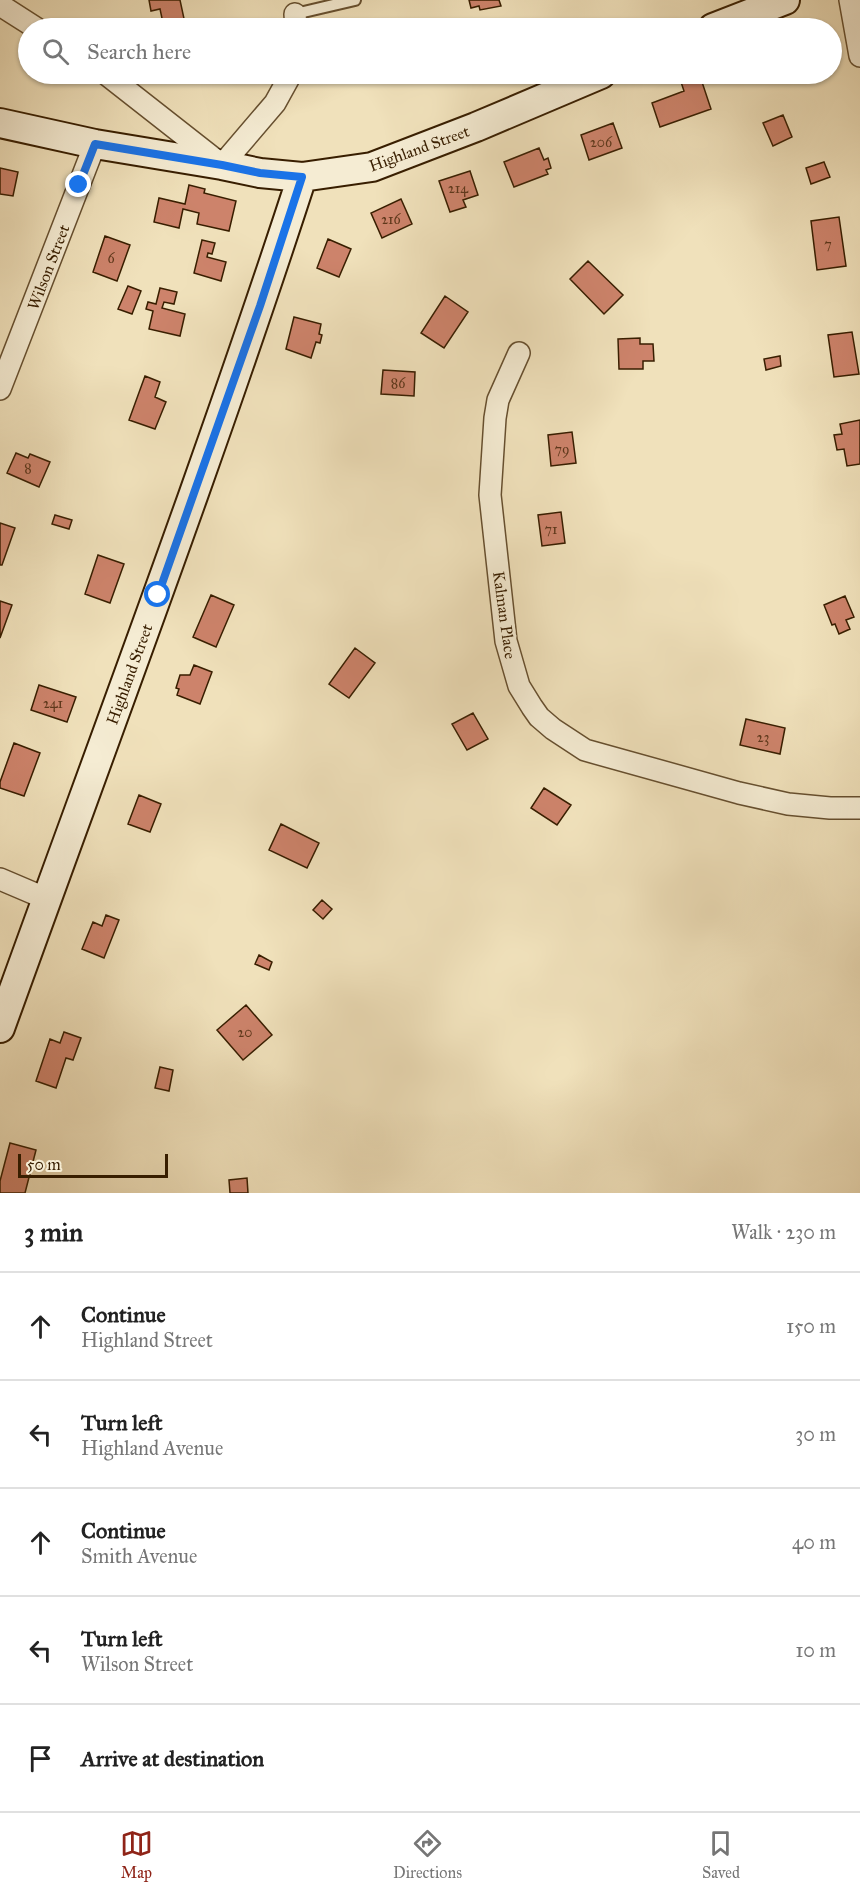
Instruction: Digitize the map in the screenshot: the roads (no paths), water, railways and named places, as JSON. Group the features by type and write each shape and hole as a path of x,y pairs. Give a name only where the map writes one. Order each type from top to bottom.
{"street":[{"path":"739,18 785,0"},
{"path":"850,0 860,56"},
{"path":"0,5 20,18"},
{"path":"119,84 222,165"},
{"path":"222,165 274,103 285,84"},
{"name":"Highland Street","path":"0,1028 148,624 260,306 302,177 372,167 476,127 577,84"},
{"path":"0,123 95,144 260,173 302,177"},
{"name":"Wilson Street","path":"0,389 95,144"},
{"name":"Kalman Place","path":"519,353 498,400 490,495 506,641 519,686 539,717 585,750 739,793 788,804 821,808 860,808"},
{"path":"0,879 47,899"}],"lane":[{"path":"304,18 355,0"}]}
